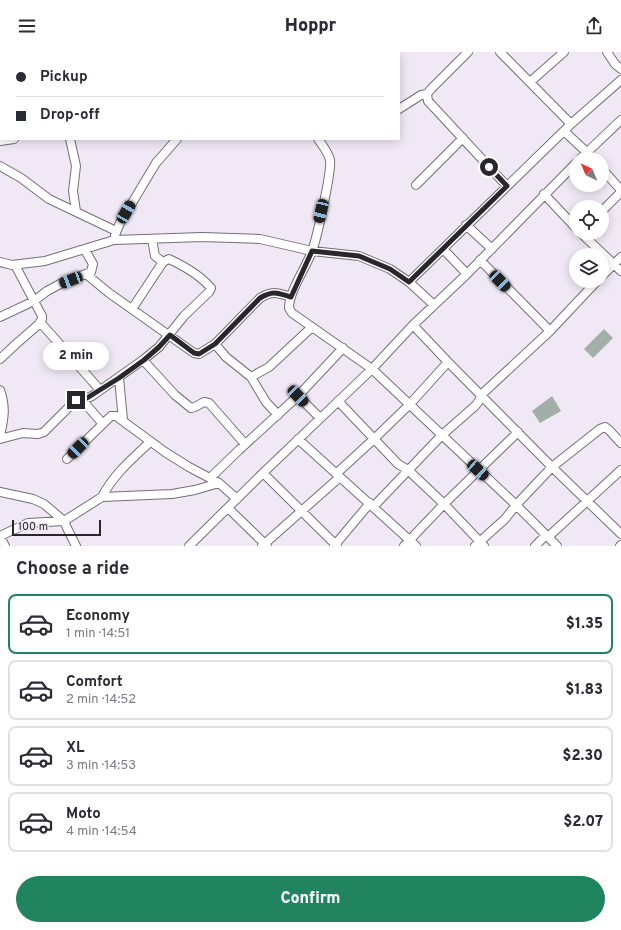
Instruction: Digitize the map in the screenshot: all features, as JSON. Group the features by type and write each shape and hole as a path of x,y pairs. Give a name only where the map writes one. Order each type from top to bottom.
{"street":[{"path":"400,108 421,95 427,94 468,52"},
{"path":"500,52 571,124"},
{"path":"530,82 564,52"},
{"path":"607,52 615,64 621,69"},
{"path":"409,282 507,186 565,132 571,124 621,80"},
{"path":"427,94 428,101 434,109 507,186"},
{"path":"565,132 588,152 621,120"},
{"path":"416,185 463,138"},
{"path":"70,140 76,166 74,191 76,211"},
{"path":"114,240 116,231 156,163 176,140"},
{"path":"319,140 327,151 331,162 327,185 312,251 291,297 289,308 292,313 372,369 557,546"},
{"path":"0,166 21,178 49,199 116,231"},
{"path":"194,545 228,508 372,369 413,325 467,274 569,170"},
{"path":"609,177 621,191 609,204"},
{"path":"544,194 569,221"},
{"path":"466,226 492,249"},
{"path":"0,270 13,265 45,261 114,240 202,237 260,239 312,251 359,256 390,269 409,282 434,305"},
{"path":"152,239 155,256 163,262"},
{"path":"588,240 621,271"},
{"path":"443,249 467,274"},
{"path":"0,317 34,301 47,291 62,283 91,272 93,264 85,250"},
{"path":"609,268 621,257"},
{"path":"0,390 4,405 4,416 0,437 23,433 38,434 44,432 76,400 82,400 92,396 144,360 159,347 184,316 209,292 211,288 194,273 169,259 163,262 132,309"},
{"path":"480,260 550,332"},
{"path":"0,262 13,265 42,316 40,322 0,359"},
{"path":"86,274 194,353 199,354 215,344 260,298 266,294 276,292 291,297"},
{"path":"263,473 336,545 372,505 442,435 475,406 481,398 481,395 550,332 591,288"},
{"path":"40,322 100,390"},
{"path":"413,325 552,467 621,534"},
{"path":"251,377 269,367 312,327"},
{"path":"215,344 226,357 251,377 266,402 278,415"},
{"path":"210,478 298,396 343,348"},
{"path":"144,360 175,395 191,408 195,408 204,402 209,403 245,444"},
{"path":"228,508 265,545 302,511 410,404 448,362"},
{"path":"119,378 123,420"},
{"path":"298,396 320,418"},
{"path":"82,400 103,424"},
{"path":"338,401 398,464 408,470 444,504 479,545 505,519 552,467 600,429 605,428 609,430 621,443"},
{"path":"67,459 112,416 116,416 150,442 189,467 218,483 237,499"},
{"path":"404,546 409,539 478,470 518,432"},
{"path":"298,439 416,546"},
{"path":"5,546 0,536 28,523 64,521 102,497 118,473 150,442"},
{"path":"535,546 621,470"},
{"path":"102,497 172,494 195,490 218,483"},
{"path":"0,492 33,499 44,504 64,521 76,546"}],"building":[{"path":"604,329 613,338 593,358 584,349"},
{"path":"552,396 561,411 540,423 532,411"}],"route":[{"path":"76,400 82,400 92,396 119,378 144,360 170,335 194,353 199,354 215,344 232,328 250,307 266,294 276,292 291,297 312,251 359,256 390,269 409,282 507,186 489,167"}]}
